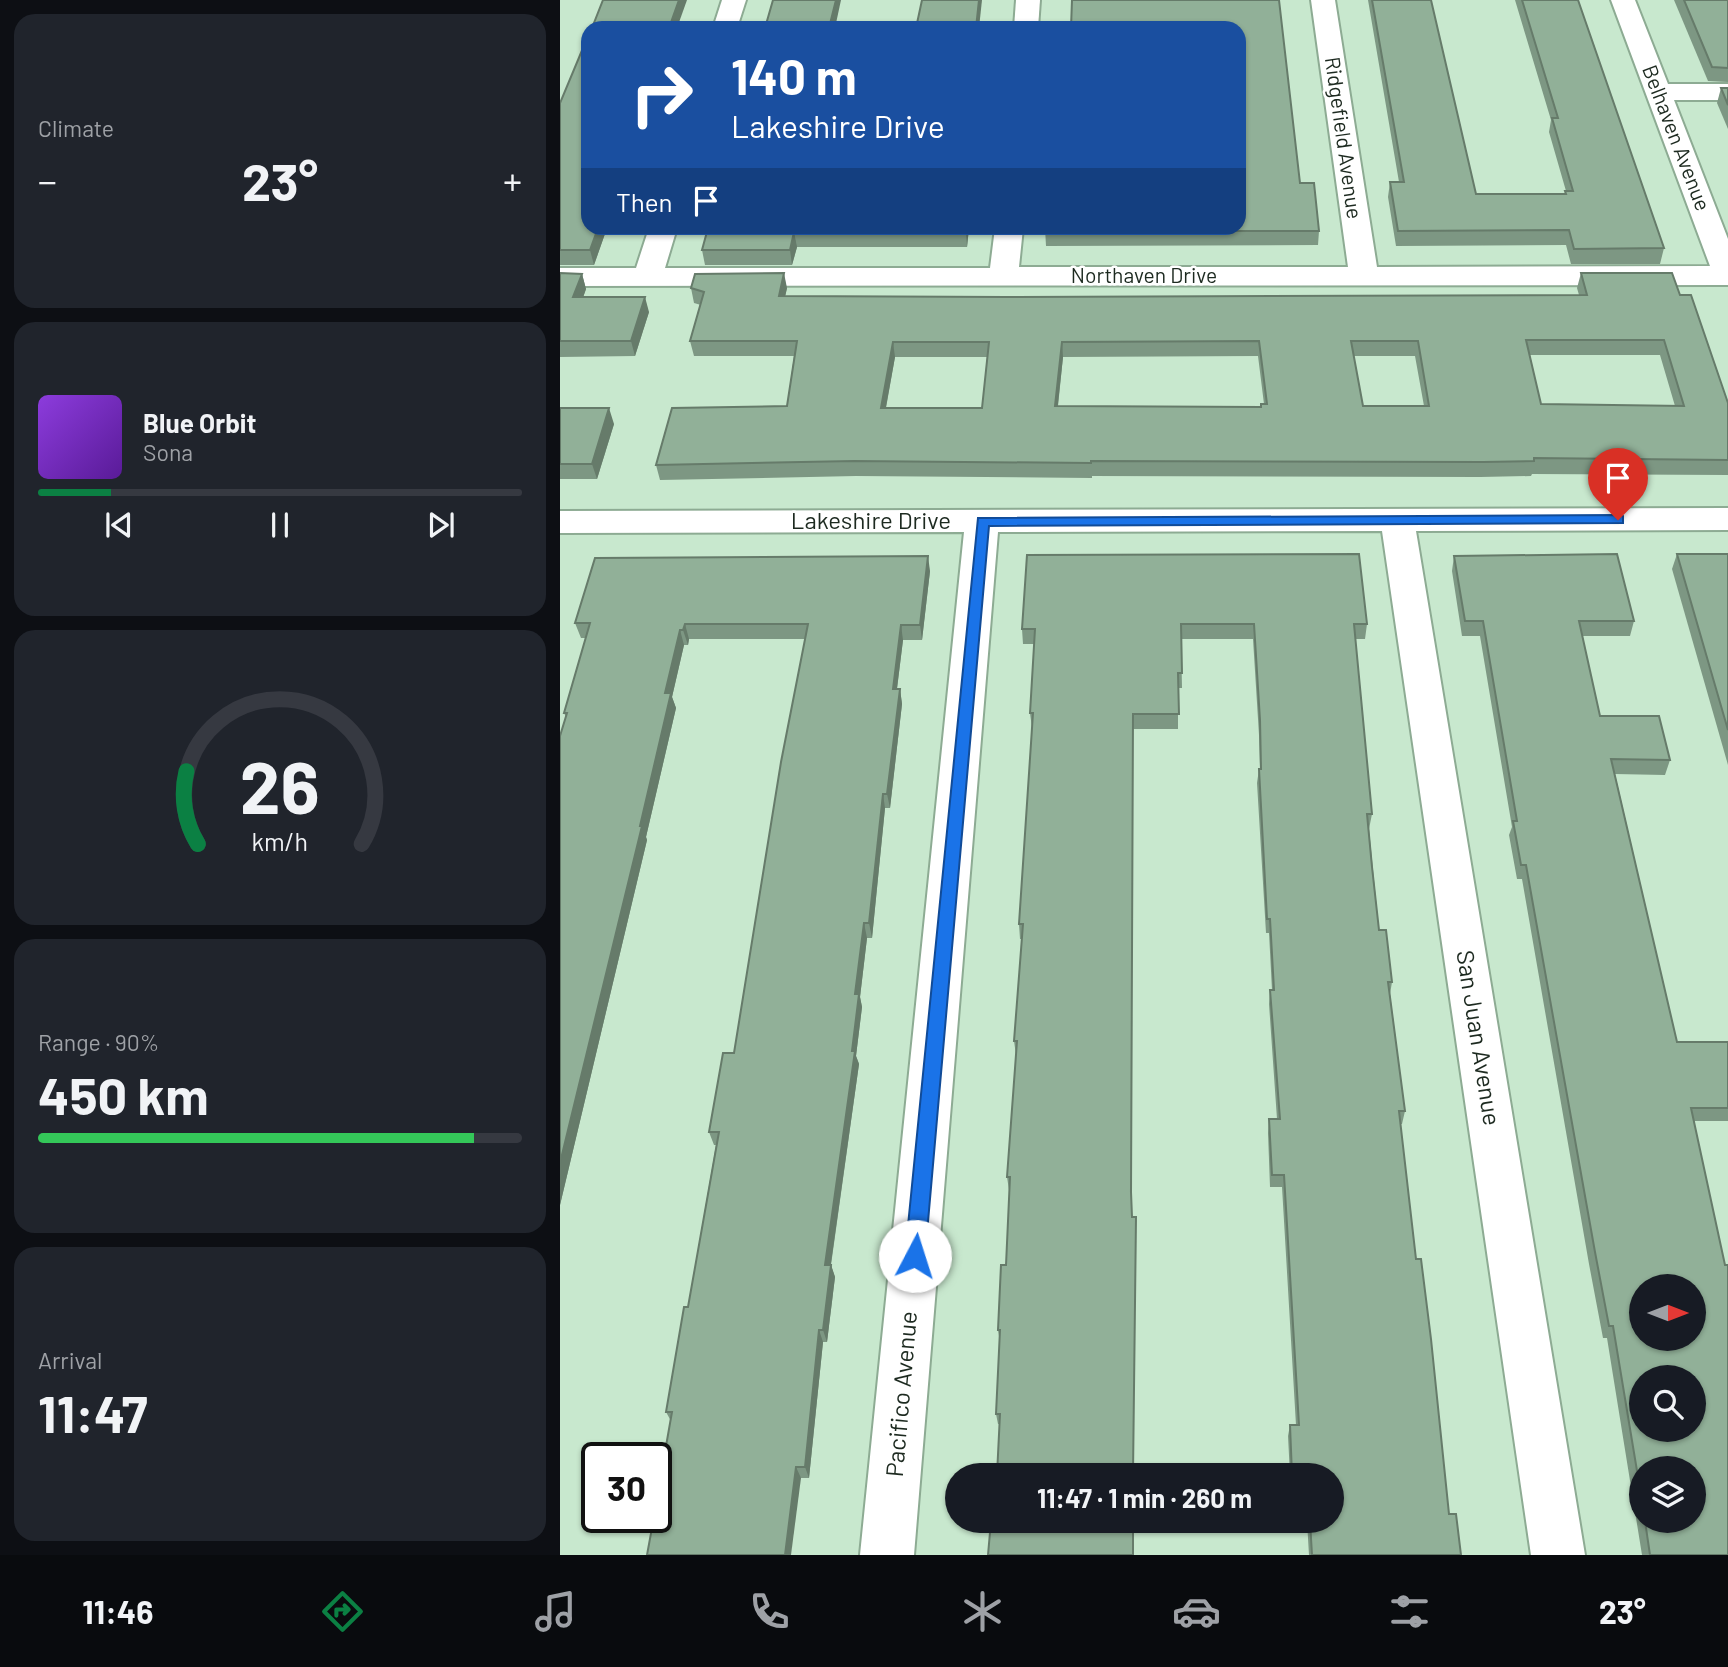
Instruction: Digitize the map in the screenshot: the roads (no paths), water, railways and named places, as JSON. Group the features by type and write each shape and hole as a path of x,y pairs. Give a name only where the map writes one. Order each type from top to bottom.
{"street":[{"path":"728,21 734,0"},
{"path":"1026,21 1028,0"},
{"name":"Ridgefield Avenue","path":"1323,0 1364,275"},
{"name":"Belhaven Avenue","path":"1623,0 1728,275"},
{"path":"1658,92 1728,92"},
{"path":"648,277 661,235"},
{"path":"1004,276 1008,235"},
{"name":"Northaven Drive","path":"560,277 1728,275"},
{"name":"San Juan Avenue","path":"1397,520 1558,1555"},
{"name":"Lakeshire Drive","path":"565,522 1728,520"},
{"name":"Pacifico Avenue","path":"887,1555 982,521"},
{"path":"560,555 565,522"}]}
